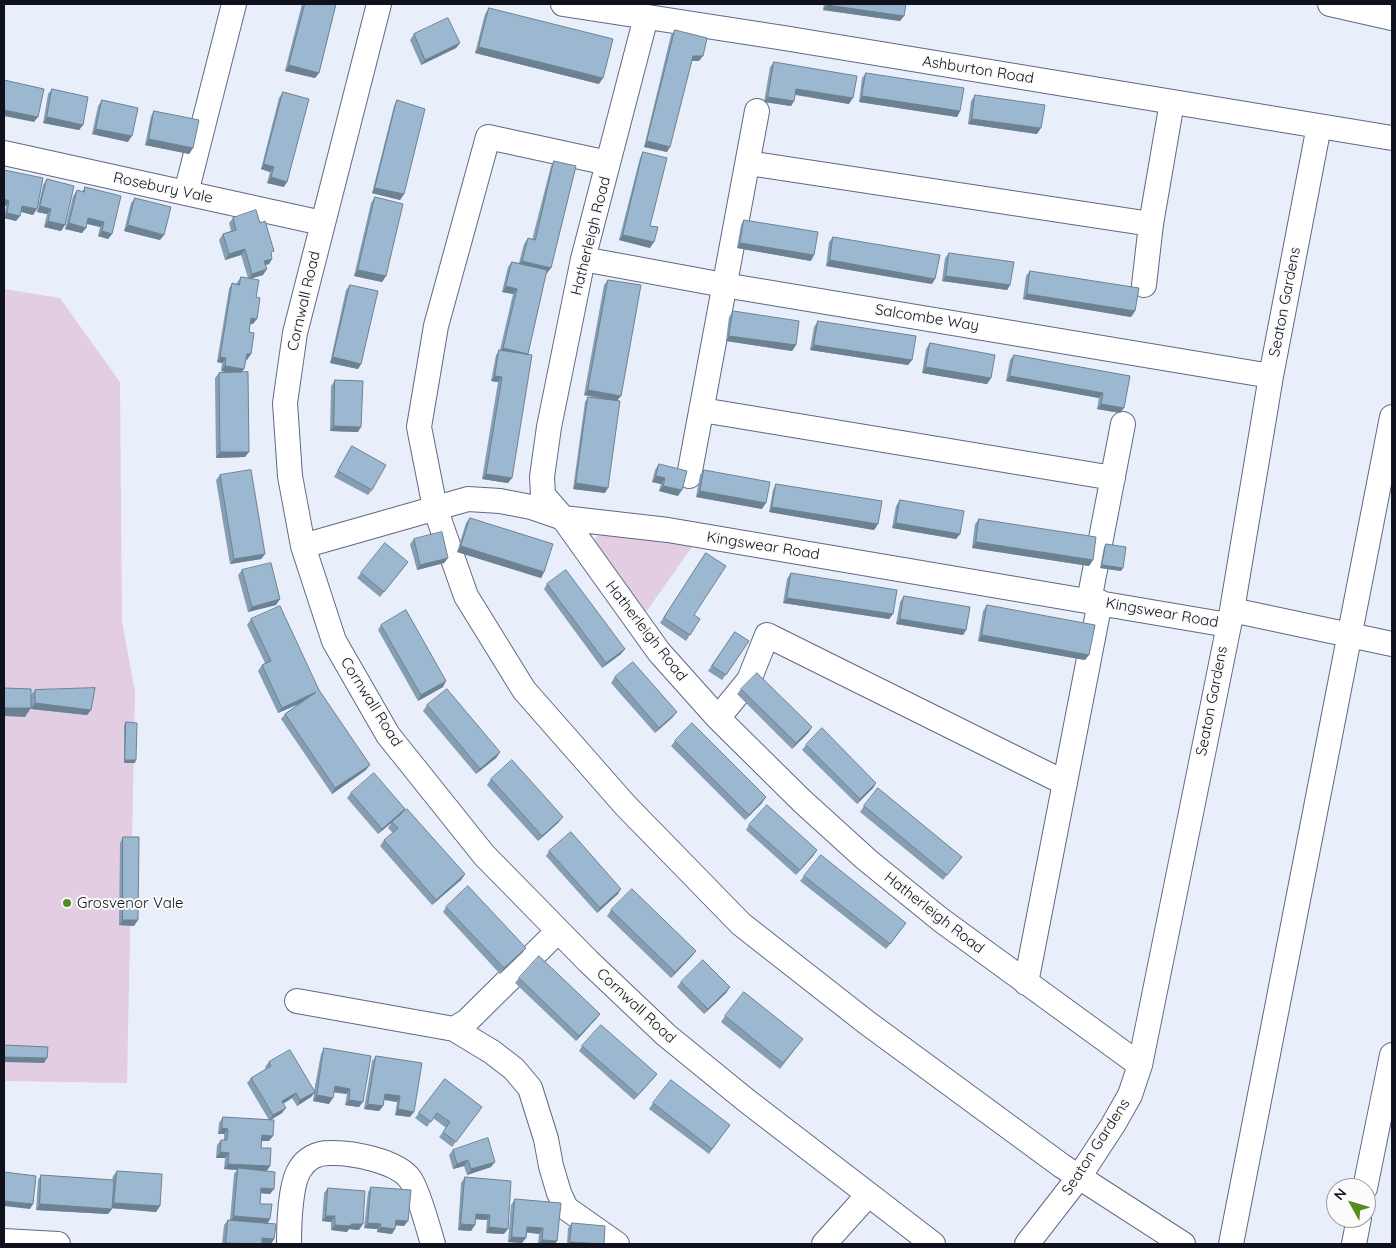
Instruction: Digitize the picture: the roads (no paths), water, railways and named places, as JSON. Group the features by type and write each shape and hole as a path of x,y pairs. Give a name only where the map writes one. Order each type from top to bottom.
{"street":[{"path":"186,193 234,4"},
{"name":"Cornwall Road","path":"379,4 295,333 284,403 290,476 303,546 334,641 388,735 484,855 558,931 666,1035 747,1102 934,1244"},
{"name":"Ashburton Road","path":"563,4 784,38 1392,138"},
{"path":"1330,4 1392,18"},
{"name":"Hatherleigh Road","path":"646,17 584,259 549,427 542,477 542,495 563,518 659,652 718,718 802,801 867,860 941,920 1140,1065"},
{"path":"1144,285 1151,224 1172,102"},
{"path":"689,476 757,111"},
{"name":"Seaton Gardens","path":"1027,1244 1078,1177 1113,1125 1130,1095 1140,1065 1230,617 1271,376 1319,126"},
{"path":"608,163 488,137 436,326 419,426 435,508 466,596 524,690 625,805 741,924 866,1022 1078,1177 1183,1244"},
{"name":"Rosebury Vale","path":"4,153 322,223"},
{"path":"748,163 1151,224"},
{"name":"Salcombe Way","path":"584,259 1271,376"},
{"path":"702,410 1113,478"},
{"path":"1231,1244 1392,417"},
{"path":"1026,983 1065,783 1123,424"},
{"name":"Kingswear Road","path":"303,546 468,499 500,501 531,507 563,518 668,530 1095,602 1230,617 1350,635 1392,644"},
{"path":"718,718 749,680 767,635 1065,783"},
{"path":"454,1029 467,1021 558,931"},
{"path":"297,1002 454,1029 500,1057 514,1069 530,1088 546,1139 559,1194 566,1208 616,1244"},
{"path":"1367,1178 1392,1055"},
{"path":"289,1244 291,1206 299,1170 311,1157 328,1153 368,1157 400,1170 411,1180 434,1244"},
{"path":"824,1244 868,1195"},
{"path":"1354,1244 1357,1228"},
{"path":"4,1241 58,1244"}],"place":[{"name":"Grosvenor Vale","path":"67,903"}]}
